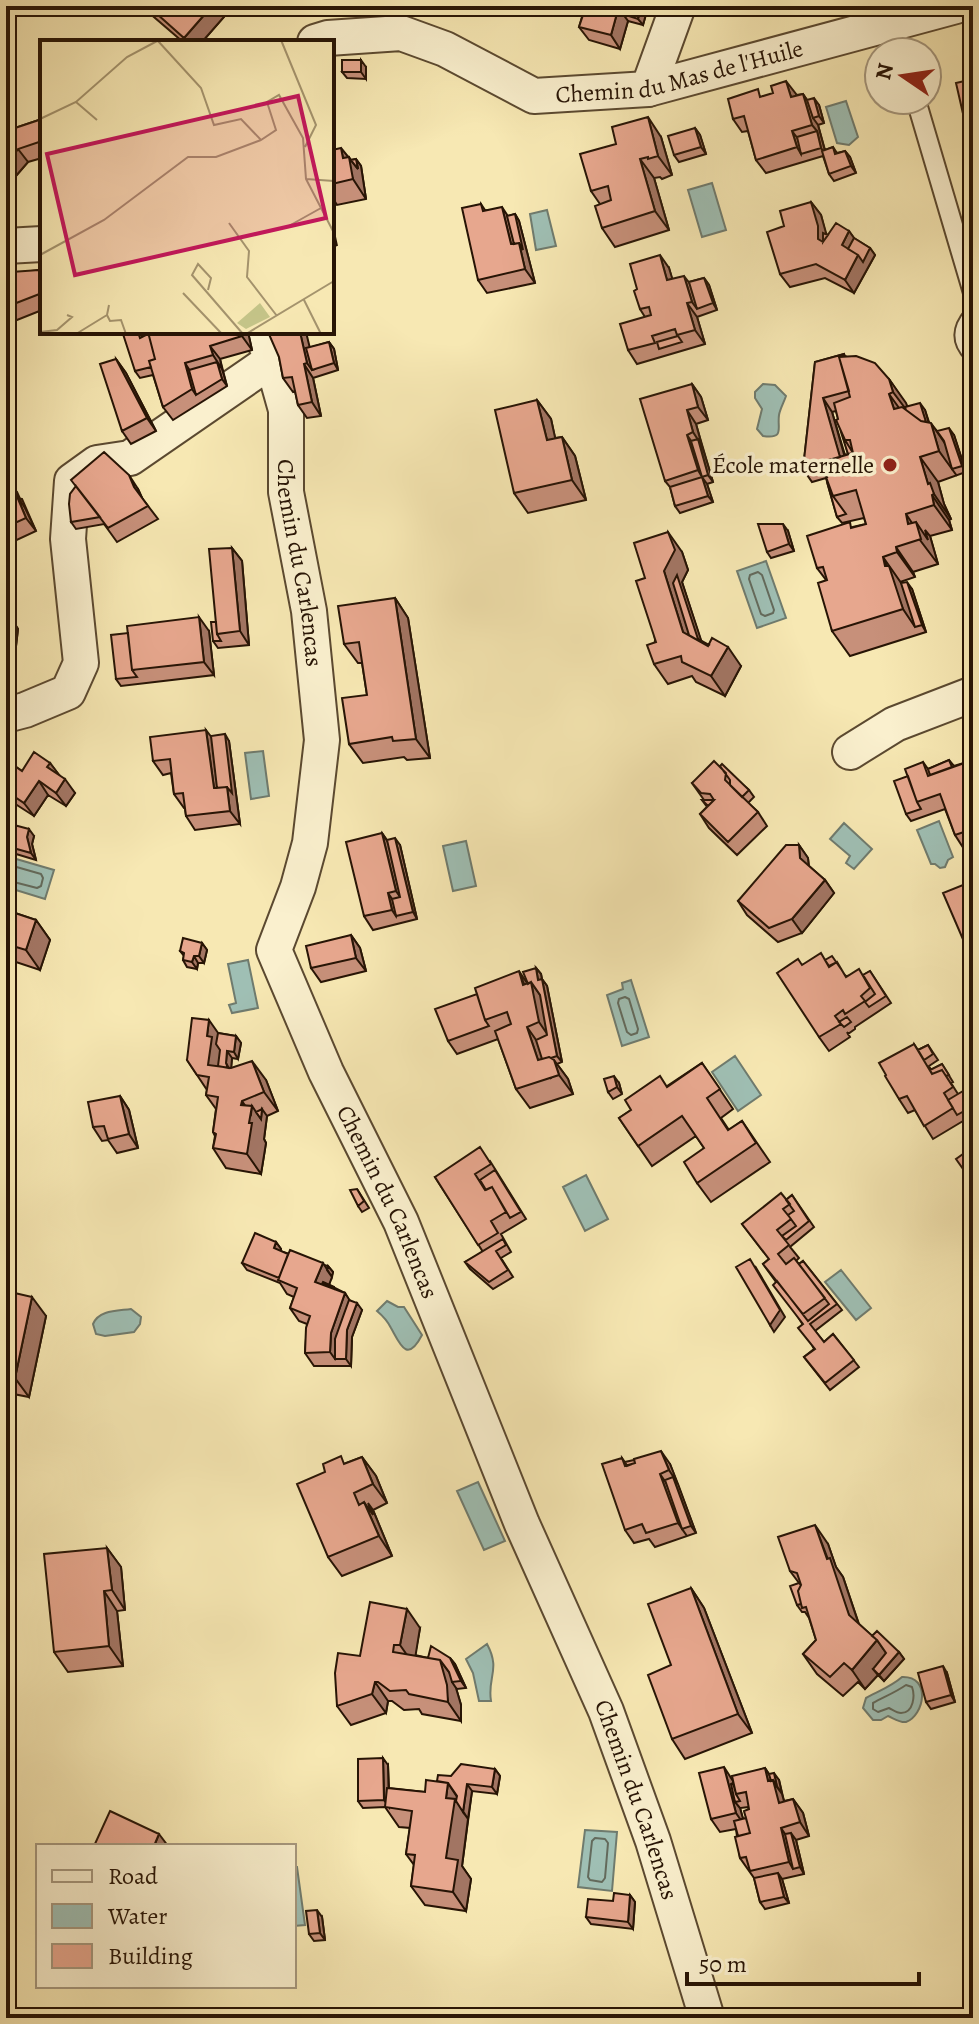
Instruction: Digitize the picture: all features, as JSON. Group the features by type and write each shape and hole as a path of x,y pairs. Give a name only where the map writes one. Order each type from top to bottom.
{"street":[{"path":"380,6 401,33"},
{"path":"648,89 678,6"},
{"name":"Chemin du Mas de l'Huile","path":"899,36 956,6"},
{"name":"Chemin du Mas de l'Huile","path":"322,40 401,33 445,49 534,96 648,89 863,44"},
{"path":"6,246 40,244"},
{"path":"6,715 68,692 81,663 68,539 72,481 97,463 130,458 266,346"},
{"name":"Chemin du Carlencas","path":"266,346 286,410 286,492 309,611 322,740 310,843 298,887 274,950 326,1072 401,1222 522,1524 606,1711 653,1841 707,2018"},
{"path":"850,752 895,724 973,694"}],"lane":[{"path":"921,116 973,293"},
{"path":"973,316 967,323 964,339 973,353"}],"water":[{"path":"846,101 858,137 849,145 837,143 826,107"},
{"path":"712,183 726,230 702,237 688,190"},
{"path":"547,210 556,246 536,250 530,214"},
{"path":"763,384 775,385 786,396 779,415 778,432 774,436 763,436 757,429 762,409 755,392"},
{"path":"766,561 786,618 757,628 737,571"},
{"path":"263,751 269,796 251,799 245,753"},
{"path":"939,821 953,857 945,867 940,868 931,864 917,830"},
{"path":"844,823 872,849 854,869 846,863 850,856 830,839"},
{"path":"466,841 476,886 453,891 443,846"},
{"path":"6,856 54,870 45,899 6,887"},
{"path":"248,960 258,1008 232,1013 229,1005 236,1003 228,964"},
{"path":"631,980 649,1037 622,1046 607,995 623,989 622,983"},
{"path":"735,1056 761,1095 738,1111 712,1072"},
{"path":"586,1175 608,1219 585,1231 563,1187"},
{"path":"841,1270 871,1308 856,1320 825,1282"},
{"path":"387,1301 404,1307 422,1335 417,1344 408,1350 377,1311"},
{"path":"131,1309 141,1317 134,1332 105,1336 96,1334 93,1324 100,1316"},
{"path":"478,1482 505,1541 484,1550 457,1491"},
{"path":"487,1644 493,1660 491,1701 479,1701 473,1673 466,1659"},
{"path":"902,1677 912,1678 921,1689 921,1705 917,1712 906,1722 888,1716 873,1720 863,1708 866,1698"},
{"path":"585,1830 617,1832 612,1891 578,1887"},
{"path":"296,1867 297,1867 305,1925 296,1926"}],"building":[{"path":"148,6 212,6 184,38"},
{"path":"586,6 619,6 611,35 579,27"},
{"path":"625,6 641,6 638,19 623,14"},
{"path":"342,60 361,60 361,72 342,72"},
{"path":"973,79 973,102 970,102 973,116 964,118 956,83"},
{"path":"786,81 791,97 803,94 812,125 792,131 797,147 756,160 744,116 733,119 728,99 758,89 760,97 773,93 771,86"},
{"path":"814,98 819,116 813,118 807,100"},
{"path":"648,117 658,156 640,159 655,211 602,228 595,206 611,200 608,186 591,191 580,154 616,144 612,127"},
{"path":"40,120 40,142 18,149 6,163 6,131"},
{"path":"695,128 701,147 674,155 668,136"},
{"path":"817,131 821,148 801,154 797,137"},
{"path":"833,147 835,154 845,151 851,166 829,174 822,151"},
{"path":"341,148 343,158 349,157 353,179 334,184 334,150"},
{"path":"811,202 818,226 818,239 823,242 836,223 849,231 842,245 858,255 845,280 816,264 780,274 767,232 784,226 780,211"},
{"path":"481,204 483,211 502,207 511,244 519,243 525,269 478,280 462,208"},
{"path":"515,214 523,250 519,243 514,244 507,216"},
{"path":"854,238 870,248 863,262 848,249"},
{"path":"660,255 667,280 684,276 692,302 687,303 695,330 677,335 675,329 652,336 655,343 628,350 620,324 651,315 649,307 640,309 630,264"},
{"path":"39,270 40,294 6,307 6,274"},
{"path":"704,278 713,303 697,309 689,282"},
{"path":"123,334 139,334 140,338 149,334 155,359 149,361 151,367 135,371"},
{"path":"149,334 242,334 210,346 213,355 185,363 192,389 163,407 149,361 155,359"},
{"path":"269,334 300,334 312,402 298,405 292,377 283,378 279,357"},
{"path":"678,336 682,342 659,349 657,342"},
{"path":"329,342 334,363 312,370 306,348"},
{"path":"844,354 839,357 849,391 823,398 840,457 803,469 815,362"},
{"path":"856,356 875,363 889,379 893,392 889,394 894,409 902,407 921,421 931,423 939,451 920,457 934,494 934,505 906,514 908,524 916,522 921,539 896,547 897,552 883,557 903,609 832,631 818,583 827,580 823,567 817,568 807,536 850,522 851,528 866,524 856,490 833,496 822,462 853,453 850,440 845,440 836,420 834,403 850,397 839,357"},
{"path":"116,359 147,418 122,431 100,364"},
{"path":"217,362 222,379 196,395 189,370"},
{"path":"692,384 698,407 687,410 693,432 687,435 698,470 665,481 640,399"},
{"path":"537,400 547,440 562,437 572,480 514,493 495,410"},
{"path":"920,403 926,422 905,407"},
{"path":"949,428 962,466 952,469 944,441 937,431"},
{"path":"840,429 845,440 853,453 848,454"},
{"path":"698,439 708,475 702,477 691,441"},
{"path":"104,452 129,475 148,506 108,528 71,480"},
{"path":"702,477 708,496 675,506 670,487"},
{"path":"827,482 833,496 846,514 837,517"},
{"path":"76,486 100,517 71,522 70,494"},
{"path":"16,494 26,518 6,527 6,498"},
{"path":"758,524 783,524 789,544 767,552"},
{"path":"668,532 675,550 664,571 683,632 708,646 712,638 728,647 711,676 682,662 681,656 654,664 647,645 656,642 636,581 645,578 634,543"},
{"path":"232,548 240,631 217,634 209,549"},
{"path":"677,575 698,639 708,646 689,635 673,583"},
{"path":"907,582 922,625 915,627 901,583"},
{"path":"395,598 416,739 393,741 392,737 349,744 342,698 367,695 359,642 344,644 338,606"},
{"path":"199,617 204,662 132,670 127,626"},
{"path":"211,622 216,622 221,641 213,641"},
{"path":"128,633 132,670 137,677 116,679 111,635"},
{"path":"206,730 214,788 227,787 230,811 186,816 183,793 174,794 170,759 153,761 150,737"},
{"path":"225,734 232,793 227,787 217,788 211,736"},
{"path":"34,752 50,763 47,767 65,779 56,793 39,781 24,803 6,791 6,760 22,771"},
{"path":"949,760 952,767 930,775 928,769"},
{"path":"973,760 973,829 955,835 940,794 917,802 905,769 923,762 928,776"},
{"path":"714,761 726,773 725,780 758,812 728,842 700,814 714,800 710,794 701,793 692,783"},
{"path":"722,764 749,790 742,797 730,785 720,766"},
{"path":"908,776 921,809 906,814 894,781"},
{"path":"14,825 29,829 27,837 31,853 6,846 6,838"},
{"path":"382,833 396,891 388,893 392,910 364,916 346,842"},
{"path":"395,838 413,912 396,916 392,899 400,897 387,840"},
{"path":"786,845 799,845 800,858 825,880 792,919 769,928 738,901"},
{"path":"973,881 973,949 968,951 943,893"},
{"path":"6,910 36,920 26,950 6,944"},
{"path":"351,935 356,958 311,968 306,946"},
{"path":"183,938 202,943 199,956 194,956 192,962 183,960 184,953 180,951"},
{"path":"821,953 829,967 837,962 846,977 859,969 870,988 861,996 865,1001 845,1014 843,1010 835,1016 841,1024 819,1037 777,973 798,959 802,965"},
{"path":"832,956 836,962 829,966 825,960"},
{"path":"536,968 538,980 542,979 557,1056 551,1058 542,1059 536,1040 547,1035 540,995 531,982 528,984 523,972"},
{"path":"519,971 523,985 531,982 539,1022 527,1027 538,1060 549,1057 554,1060 559,1075 516,1089 495,1031 511,1024 507,1012 485,1020 475,988"},
{"path":"870,971 886,996 869,1007 865,1002 875,994 863,975"},
{"path":"477,994 489,1026 448,1041 435,1009"},
{"path":"847,1017 851,1022 844,1027 839,1022"},
{"path":"192,1018 209,1020 207,1036 212,1037 208,1065 231,1068 252,1061 264,1092 242,1101 241,1105 252,1106 247,1154 213,1148 218,1097 206,1095 209,1077 197,1075 187,1060"},
{"path":"218,1033 236,1036 234,1052 227,1051 228,1068 218,1066"},
{"path":"914,1044 932,1074 942,1070 953,1087 944,1093 953,1108 924,1126 907,1096 899,1099 879,1063"},
{"path":"928,1045 933,1054 924,1060 918,1050"},
{"path":"702,1063 720,1089 707,1098 728,1130 742,1121 756,1143 697,1183 684,1162 704,1148 682,1116 638,1146 619,1118 631,1110 625,1100 660,1076 667,1087"},
{"path":"942,1064 949,1075 946,1076 942,1070 932,1074 930,1070"},
{"path":"614,1076 617,1087 608,1092 604,1079"},
{"path":"963,1091 973,1106 957,1115 948,1100"},
{"path":"120,1096 129,1134 108,1139 104,1126 93,1127 88,1102"},
{"path":"480,1147 491,1164 475,1174 485,1190 492,1187 506,1212 491,1221 498,1233 478,1245 435,1177"},
{"path":"973,1147 973,1179 956,1159"},
{"path":"495,1170 521,1212 510,1218 492,1187 486,1190 480,1180"},
{"path":"357,1189 364,1201 358,1206 350,1190"},
{"path":"781,1193 790,1204 783,1209 791,1219 777,1230 789,1245 778,1254 786,1264 794,1258 825,1298 803,1314 763,1264 769,1259 742,1224"},
{"path":"792,1195 809,1221 786,1240 782,1236 796,1226 788,1215 794,1211 786,1200"},
{"path":"10,1201 12,1216 6,1216 6,1202"},
{"path":"255,1233 276,1242 274,1248 288,1254 279,1278 242,1263"},
{"path":"503,1239 506,1245 496,1251 508,1270 489,1282 465,1262"},
{"path":"290,1250 323,1263 315,1282 345,1293 331,1333 330,1352 305,1353 310,1316 290,1308 297,1288 278,1280"},
{"path":"750,1259 780,1310 770,1325 736,1267"},
{"path":"803,1261 837,1304 810,1324 824,1342 833,1334 854,1360 825,1383 804,1357 815,1349 798,1328 803,1324 773,1285 777,1281 808,1321 829,1304 799,1264"},
{"path":"6,1291 32,1297 15,1378 6,1376"},
{"path":"349,1300 357,1303 347,1330 346,1359 335,1359 335,1339"},
{"path":"661,1451 669,1470 660,1474 678,1523 646,1533 642,1524 625,1530 602,1464 622,1458 625,1466 635,1463 634,1459"},
{"path":"341,1456 344,1464 362,1457 373,1484 354,1493 359,1505 364,1502 379,1536 328,1557 297,1484 325,1472 323,1464"},
{"path":"673,1477 691,1526 682,1529 665,1480"},
{"path":"815,1525 849,1615 877,1640 852,1670 844,1663 830,1677 803,1654 816,1640 806,1607 802,1608 797,1573 790,1571 778,1537"},
{"path":"107,1548 112,1590 104,1591 109,1646 54,1652 44,1554"},
{"path":"799,1583 801,1604 797,1605 790,1586"},
{"path":"691,1588 738,1714 672,1739 648,1675 671,1665 648,1604"},
{"path":"370,1602 407,1609 400,1645 394,1645 393,1652 440,1660 448,1702 409,1694 406,1690 390,1691 375,1682 372,1694 337,1706 335,1673 338,1653 360,1656"},
{"path":"877,1631 899,1652 879,1675 873,1669 886,1653 872,1636"},
{"path":"431,1646 450,1658 461,1681 452,1682 440,1660 428,1658"},
{"path":"943,1666 951,1695 926,1702 918,1673"},
{"path":"383,1758 384,1800 358,1801 358,1759"},
{"path":"461,1764 495,1769 492,1787 467,1784 463,1812 448,1783 437,1781 438,1775 451,1776"},
{"path":"724,1767 736,1813 711,1819 699,1773"},
{"path":"765,1768 768,1781 773,1780 779,1803 793,1799 800,1822 781,1828 789,1862 750,1871 746,1857 740,1858 735,1837 750,1833 744,1811 749,1809 746,1792 736,1794 732,1776"},
{"path":"774,1773 777,1787 769,1774"},
{"path":"426,1780 448,1783 446,1798 455,1799 446,1858 458,1860 453,1892 411,1886 415,1855 406,1854 412,1811 385,1807 387,1788 425,1792"},
{"path":"733,1783 736,1794 740,1801 735,1802"},
{"path":"110,1811 159,1834 155,1844 95,1844"},
{"path":"746,1818 750,1833 738,1836 734,1821"},
{"path":"791,1833 800,1867 793,1869 785,1834"},
{"path":"778,1873 784,1897 760,1902 754,1878"},
{"path":"614,1893 630,1895 628,1922 586,1917 588,1899 613,1901"},
{"path":"317,1910 320,1933 309,1934 306,1911"}],"place":[{"name":"École maternelle","path":"890,465"}]}
